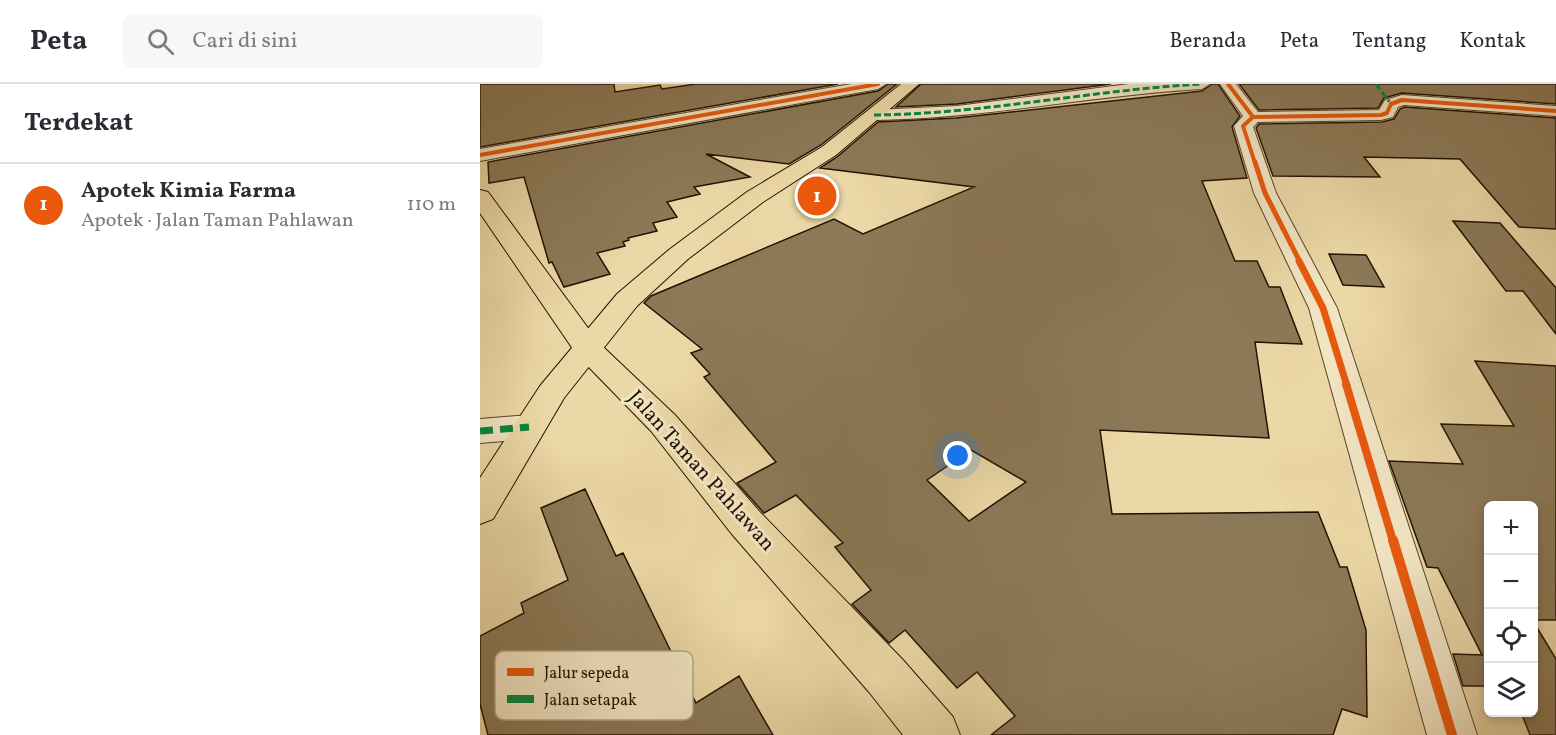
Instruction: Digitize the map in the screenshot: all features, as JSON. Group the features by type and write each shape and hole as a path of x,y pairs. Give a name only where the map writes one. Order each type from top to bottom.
{"main road":[{"path":"480,509 551,393 627,300 679,254 755,197 829,151 911,84"},
{"name":"Jalan Taman Pahlawan","path":"480,197 588,350 663,423 745,522 886,676 935,735"}],"street":[{"path":"874,114 904,115 959,111 1127,88 1202,84"},
{"path":"1214,84 1229,84 1252,117"},
{"path":"1376,84 1391,104"},
{"path":"480,155 866,85"},
{"path":"1391,104 1408,101 1556,111"},
{"path":"1391,104 1387,113 1381,114 1252,117 1243,126 1266,193 1323,308 1452,735"},
{"path":"480,431 529,427"}],"building":[{"path":"480,84 614,84 615,92 660,85 662,89 696,84 838,84 480,147"},
{"path":"888,84 897,84 821,145 789,164 706,154 750,177 694,187 700,194 667,202 677,217 653,223 657,231 628,238 629,240 623,242 625,246 597,253 610,274 564,287 552,262 549,263 524,177 489,183 488,162 878,91"},
{"path":"921,84 1111,84 957,104 896,107"},
{"path":"1212,84 1218,84 1240,116 1232,127 1247,178 1202,181 1235,261 1257,261 1269,287 1280,287 1302,344 1255,342 1269,438 1100,430 1112,514 1318,512 1340,567 1347,567 1366,630 1367,717 1342,709 1333,735 991,735 1015,716 977,672 957,688 905,630 889,643 852,604 871,590 835,547 843,543 796,495 764,513 737,483 776,462 704,377 710,374 691,353 702,349 644,303 651,296 834,219 863,234 974,187 820,168 837,157 878,122 956,118 1202,91","holes":["971,450 1026,482 969,521 927,480"]},
{"path":"1239,84 1556,84 1556,104 1402,93 1384,98 1378,108 1259,110"},
{"path":"1404,107 1556,118 1556,229 1519,227 1460,159 1364,157 1380,177 1273,176 1256,128 1259,124 1382,122 1394,119"},
{"path":"1453,221 1500,223 1556,288 1556,334 1523,291 1506,291"},
{"path":"1329,254 1366,255 1384,287 1343,285"},
{"path":"1475,361 1556,366 1556,620 1538,620 1538,501 1484,501 1484,686 1463,686 1453,654 1482,655 1438,568 1427,567 1389,461 1463,464 1441,424 1514,426"},
{"path":"585,489 616,556 623,553 671,651 495,651 495,720 693,720 693,697 696,703 739,676 773,735 488,735 480,704 480,636 524,613 521,603 568,580 541,508"},
{"path":"1538,629 1556,659 1556,735 1530,735 1523,717 1538,717"}],"marked path":[{"path":"874,115 957,111 1120,90 1202,84"},
{"path":"1376,84 1391,104"},
{"path":"480,431 529,427"}],"cycle path":[{"path":"480,155 878,84"},
{"path":"1228,84 1253,117 1243,126 1265,193 1323,308 1452,735"},
{"path":"1253,117 1381,115 1387,113 1391,104 1402,100 1556,111"}],"place":[{"name":"Apotek Kimia Farma","path":"817,196"}]}
